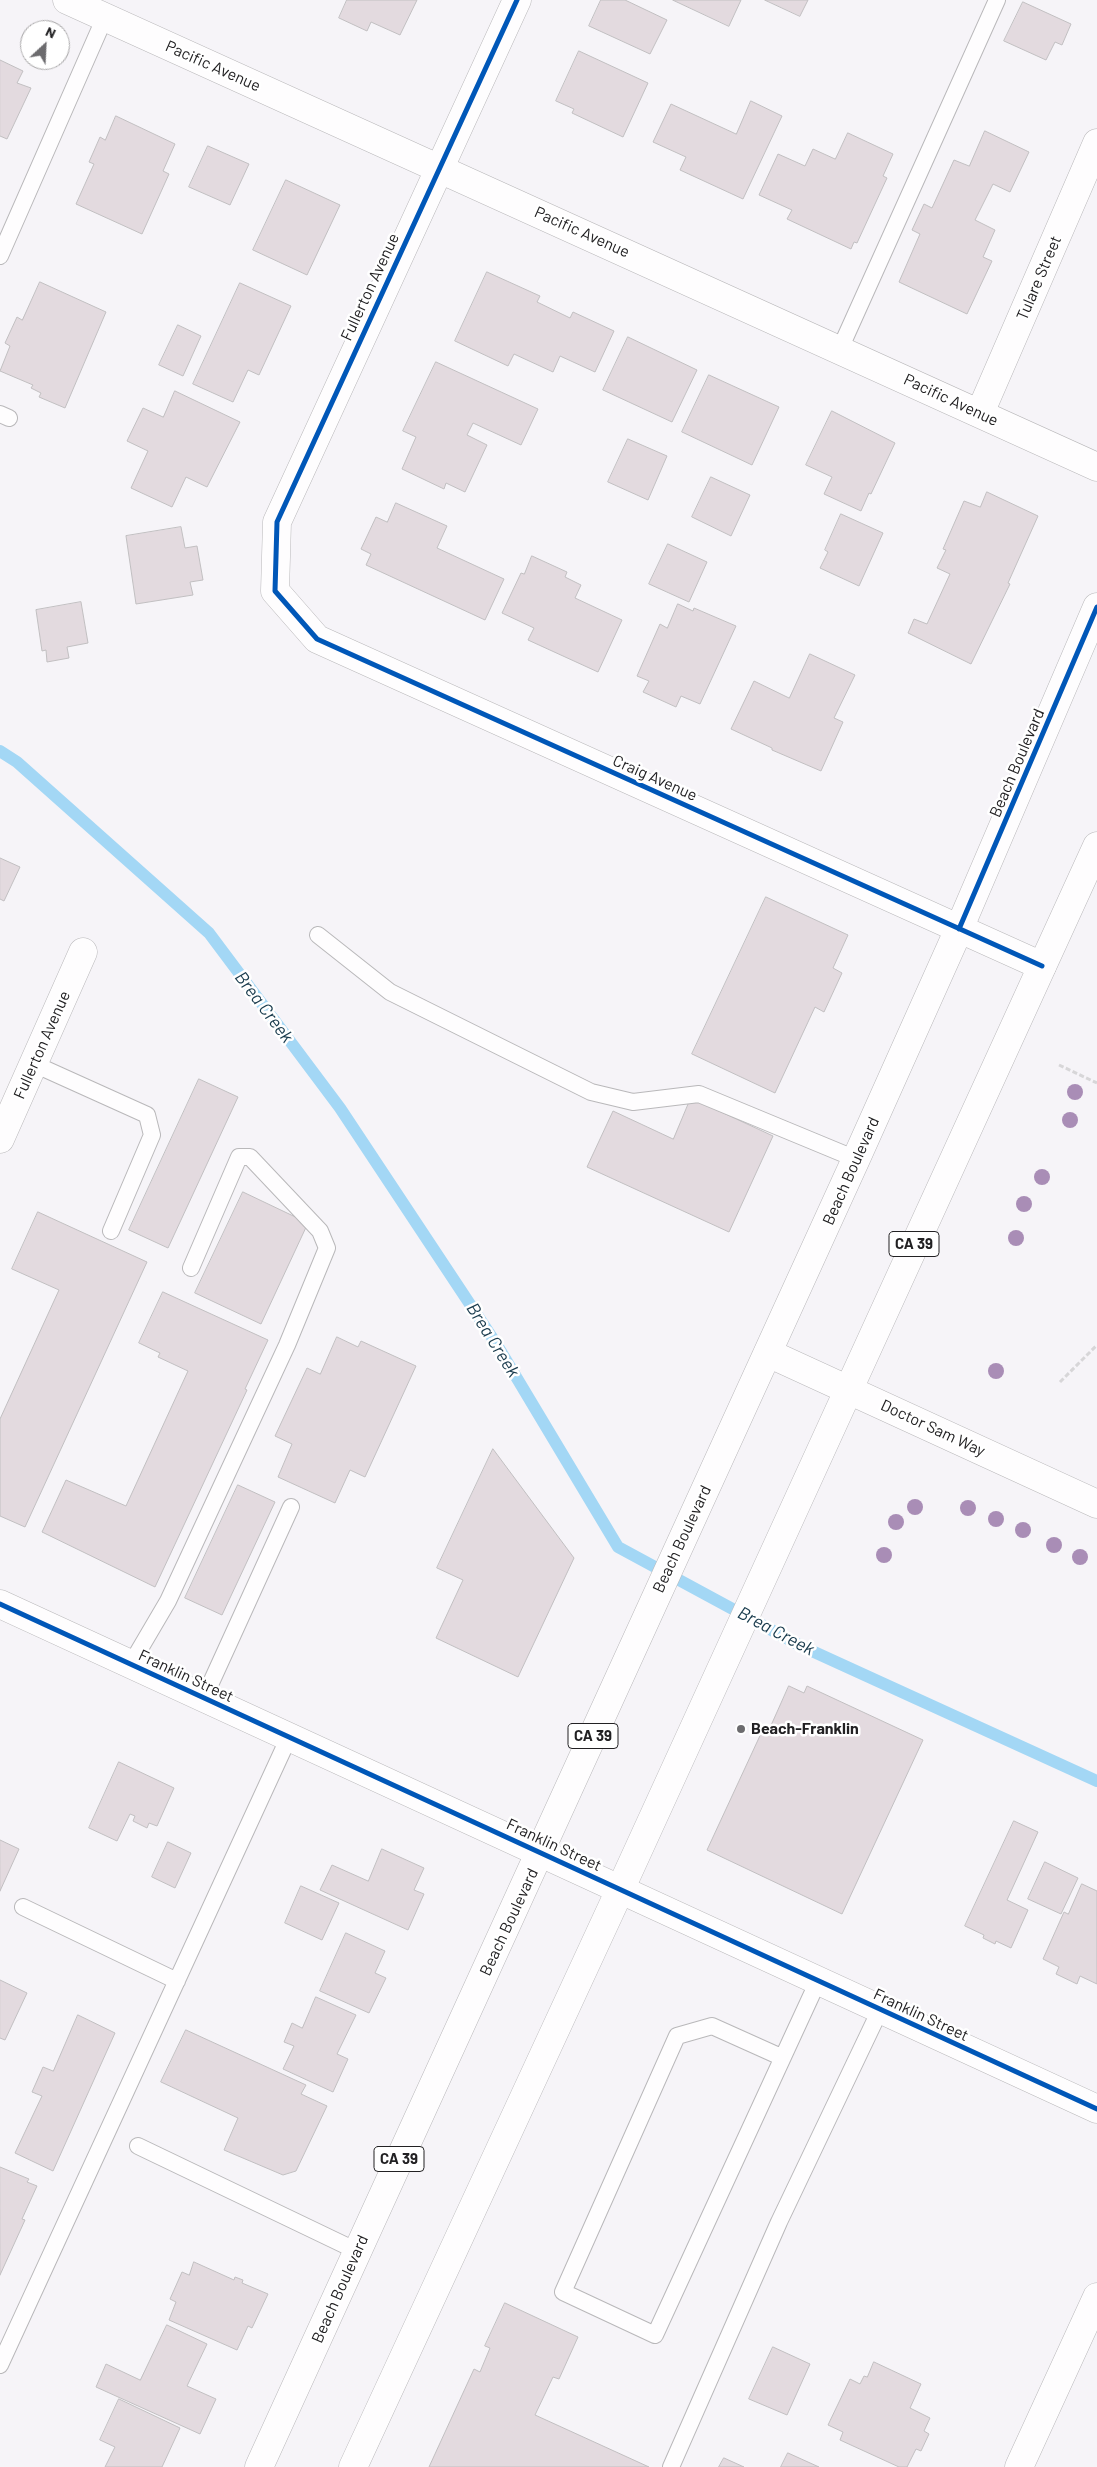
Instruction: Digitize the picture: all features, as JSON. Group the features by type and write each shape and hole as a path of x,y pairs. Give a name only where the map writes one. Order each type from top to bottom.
{"street":[{"name":"Pacific Avenue","path":"67,0 1097,467"},
{"name":"Fullerton Avenue","path":"275,591 277,522 438,167 517,0"},
{"name":"Tulare Street","path":"980,413 1097,143"},
{"name":"Craig Avenue","path":"275,591 317,639 1042,966"},
{"name":"Beach Boulevard","path":"259,2467 856,1159 959,929 1097,607"},
{"name":"CA 39","path":"353,2467 620,1890 1042,966 1090,879 1097,846"},
{"name":"Fullerton Avenue","path":"0,1139 84,952"},
{"name":"Doctor Sam Way","path":"768,1353 1097,1504"},
{"name":"Franklin Street","path":"0,1604 1097,2109"},
{"path":"1019,2467 1097,2297"}],"lane":[{"path":"840,349 997,0"},
{"path":"0,256 105,17"},
{"path":"318,934 390,992 591,1092 633,1102 699,1094 856,1159"},
{"path":"34,1064 147,1115 152,1135 111,1231"},
{"path":"131,1664 168,1601 287,1345 327,1248 320,1232 250,1157 239,1157 191,1268"},
{"path":"204,1698 291,1507"},
{"path":"0,2365 289,1737"},
{"path":"24,1907 177,1981"},
{"path":"781,2057 712,2026 677,2036 563,2292 654,2335 781,2057 818,1981"},
{"path":"671,2467 779,2222 880,2010"},
{"path":"138,2146 357,2251"}],"path":[{"path":"1059,1065 1097,1083"},
{"path":"1060,1382 1097,1345"}],"building":[{"path":"347,0 417,0 400,35 371,22 367,31 339,18"},
{"path":"601,0 625,0 667,20 650,54 589,26"},
{"path":"673,0 741,0 729,26"},
{"path":"765,0 808,0 800,16"},
{"path":"1023,2 1071,24 1062,45 1055,42 1046,60 1004,41"},
{"path":"579,51 648,83 623,137 572,113 574,109 556,101"},
{"path":"0,60 23,71 17,83 31,88 7,139 0,136"},
{"path":"751,101 782,116 743,199 680,170 686,157 653,142 671,104 736,134"},
{"path":"116,116 175,144 163,171 169,174 142,234 76,204 94,164 89,162 100,137 105,140"},
{"path":"985,131 1029,152 1010,192 993,184 975,220 995,230 983,257 992,261 967,314 899,282 920,234 912,230 924,204 932,208 954,160 969,166"},
{"path":"848,133 893,154 883,176 887,178 857,243 854,242 851,249 787,219 792,210 759,195 778,154 805,166 813,149 835,159"},
{"path":"208,146 249,164 230,205 189,187"},
{"path":"286,180 340,205 307,275 253,250"},
{"path":"487,272 540,296 537,302 570,318 573,312 614,331 595,372 560,356 553,372 514,354 508,366 455,341"},
{"path":"40,282 106,312 65,408 39,397 41,393 31,388 33,385 0,371 10,346 5,343 17,317 22,320"},
{"path":"240,283 291,306 259,375 248,370 233,402 193,384"},
{"path":"178,325 201,336 183,376 159,365"},
{"path":"628,337 697,370 672,422 603,390"},
{"path":"436,362 538,409 521,445 473,423 467,435 487,445 465,492 446,483 444,489 402,469 416,437 403,431"},
{"path":"709,375 779,407 752,465 682,432"},
{"path":"175,391 240,422 207,487 186,477 172,507 131,488 148,451 127,441 143,408 163,417"},
{"path":"832,411 895,443 861,511 824,494 832,477 806,465"},
{"path":"628,439 667,456 648,500 608,482"},
{"path":"711,477 750,495 731,536 692,517"},
{"path":"987,492 1038,516 1008,583 1010,584 971,664 908,633 914,619 927,624 950,574 937,568 946,550 943,549 964,501 980,507"},
{"path":"396,503 447,526 437,548 504,579 485,620 366,565 371,554 361,549 376,517 387,522"},
{"path":"841,514 883,533 859,586 820,568 828,552 825,550"},
{"path":"181,527 185,548 197,546 203,580 190,582 193,595 136,604 126,536"},
{"path":"668,544 707,562 689,602 649,584"},
{"path":"532,556 567,572 565,577 581,585 575,598 622,620 598,672 528,640 534,628 502,613 521,573 524,574"},
{"path":"81,602 88,643 67,647 69,658 47,662 46,650 42,651 36,610"},
{"path":"678,604 693,611 694,608 736,626 700,704 681,696 676,707 643,692 649,681 637,676 660,624 667,628"},
{"path":"810,654 855,675 834,718 843,722 821,771 772,750 772,748 731,729 754,681 789,698"},
{"path":"0,858 20,867 4,901 0,899"},
{"path":"766,897 848,935 833,968 842,973 824,1012 815,1007 775,1093 692,1054"},
{"path":"199,1079 238,1097 168,1248 129,1230"},
{"path":"691,1098 773,1136 729,1232 587,1167 613,1111 673,1139"},
{"path":"243,1192 308,1223 261,1324 195,1293"},
{"path":"38,1212 147,1262 25,1527 0,1516 0,1419 59,1290 12,1269"},
{"path":"163,1292 268,1340 245,1389 247,1390 155,1587 42,1532 66,1480 126,1506 188,1371 158,1357 160,1353 139,1343"},
{"path":"337,1337 358,1347 361,1341 416,1366 365,1477 350,1470 335,1503 278,1477 292,1444 275,1436 307,1368 320,1374"},
{"path":"493,1449 574,1558 518,1677 436,1638 463,1580 437,1568"},
{"path":"238,1485 275,1502 222,1615 185,1598"},
{"path":"789,1686 804,1693 807,1686 923,1740 842,1914 707,1850 764,1727 769,1729"},
{"path":"119,1762 174,1788 157,1826 149,1823 147,1828 133,1821 135,1816 130,1814 117,1841 89,1828"},
{"path":"1014,1821 1038,1832 1007,1900 1028,1910 1011,1948 996,1941 995,1944 983,1938 984,1935 965,1926"},
{"path":"0,1840 19,1849 0,1891"},
{"path":"168,1842 191,1853 175,1888 152,1877"},
{"path":"382,1849 424,1868 414,1890 424,1894 408,1930 320,1890 332,1865 368,1881"},
{"path":"1045,1862 1078,1878 1061,1914 1028,1899"},
{"path":"1082,1884 1097,1891 1097,1984 1080,1976 1077,1984 1056,1974 1059,1967 1043,1959 1064,1912 1068,1914"},
{"path":"301,1886 339,1903 322,1940 285,1923"},
{"path":"346,1933 385,1951 375,1973 386,1978 369,2013 320,1991"},
{"path":"0,1980 27,1993 5,2040 0,2038"},
{"path":"316,1997 356,2015 337,2054 348,2059 333,2092 283,2069 294,2046 284,2042 292,2023 302,2028"},
{"path":"78,2015 115,2033 53,2171 15,2153 42,2096 32,2092 43,2067 53,2071"},
{"path":"186,2030 306,2085 301,2094 327,2106 296,2171 283,2175 224,2150 238,2118 161,2082"},
{"path":"0,2167 29,2179 27,2182 37,2186 22,2219 25,2220 0,2275"},
{"path":"194,2262 234,2280 235,2277 243,2280 242,2283 268,2294 252,2328 248,2326 237,2350 169,2320 176,2302 170,2299 182,2272 189,2275"},
{"path":"505,2303 578,2337 559,2379 553,2377 535,2415 649,2467 429,2467 474,2369 480,2372 490,2348 485,2346"},
{"path":"167,2325 207,2344 187,2386 216,2399 200,2434 96,2387 106,2364 140,2380"},
{"path":"773,2347 810,2364 787,2415 749,2399"},
{"path":"874,2362 921,2384 910,2408 930,2418 924,2431 929,2434 921,2451 916,2449 907,2467 899,2467 840,2440 843,2432 828,2425 850,2379 860,2384 864,2376 867,2377"},
{"path":"119,2399 180,2428 162,2467 105,2467 115,2447 100,2440"},
{"path":"788,2453 819,2467 781,2467"},
{"path":"724,2458 744,2467 719,2467"}],"waterway":[{"name":"Brea Creek","path":"0,751 17,762 209,933 340,1108 497,1345 618,1547 801,1646 1097,1781"}],"cycle path":[{"path":"517,0 277,522 275,591 317,639 1042,966"},
{"path":"959,929 1097,607"},
{"path":"0,1604 1097,2109"}],"place":[{"name":"Beach-Franklin","path":"741,1729"}]}
